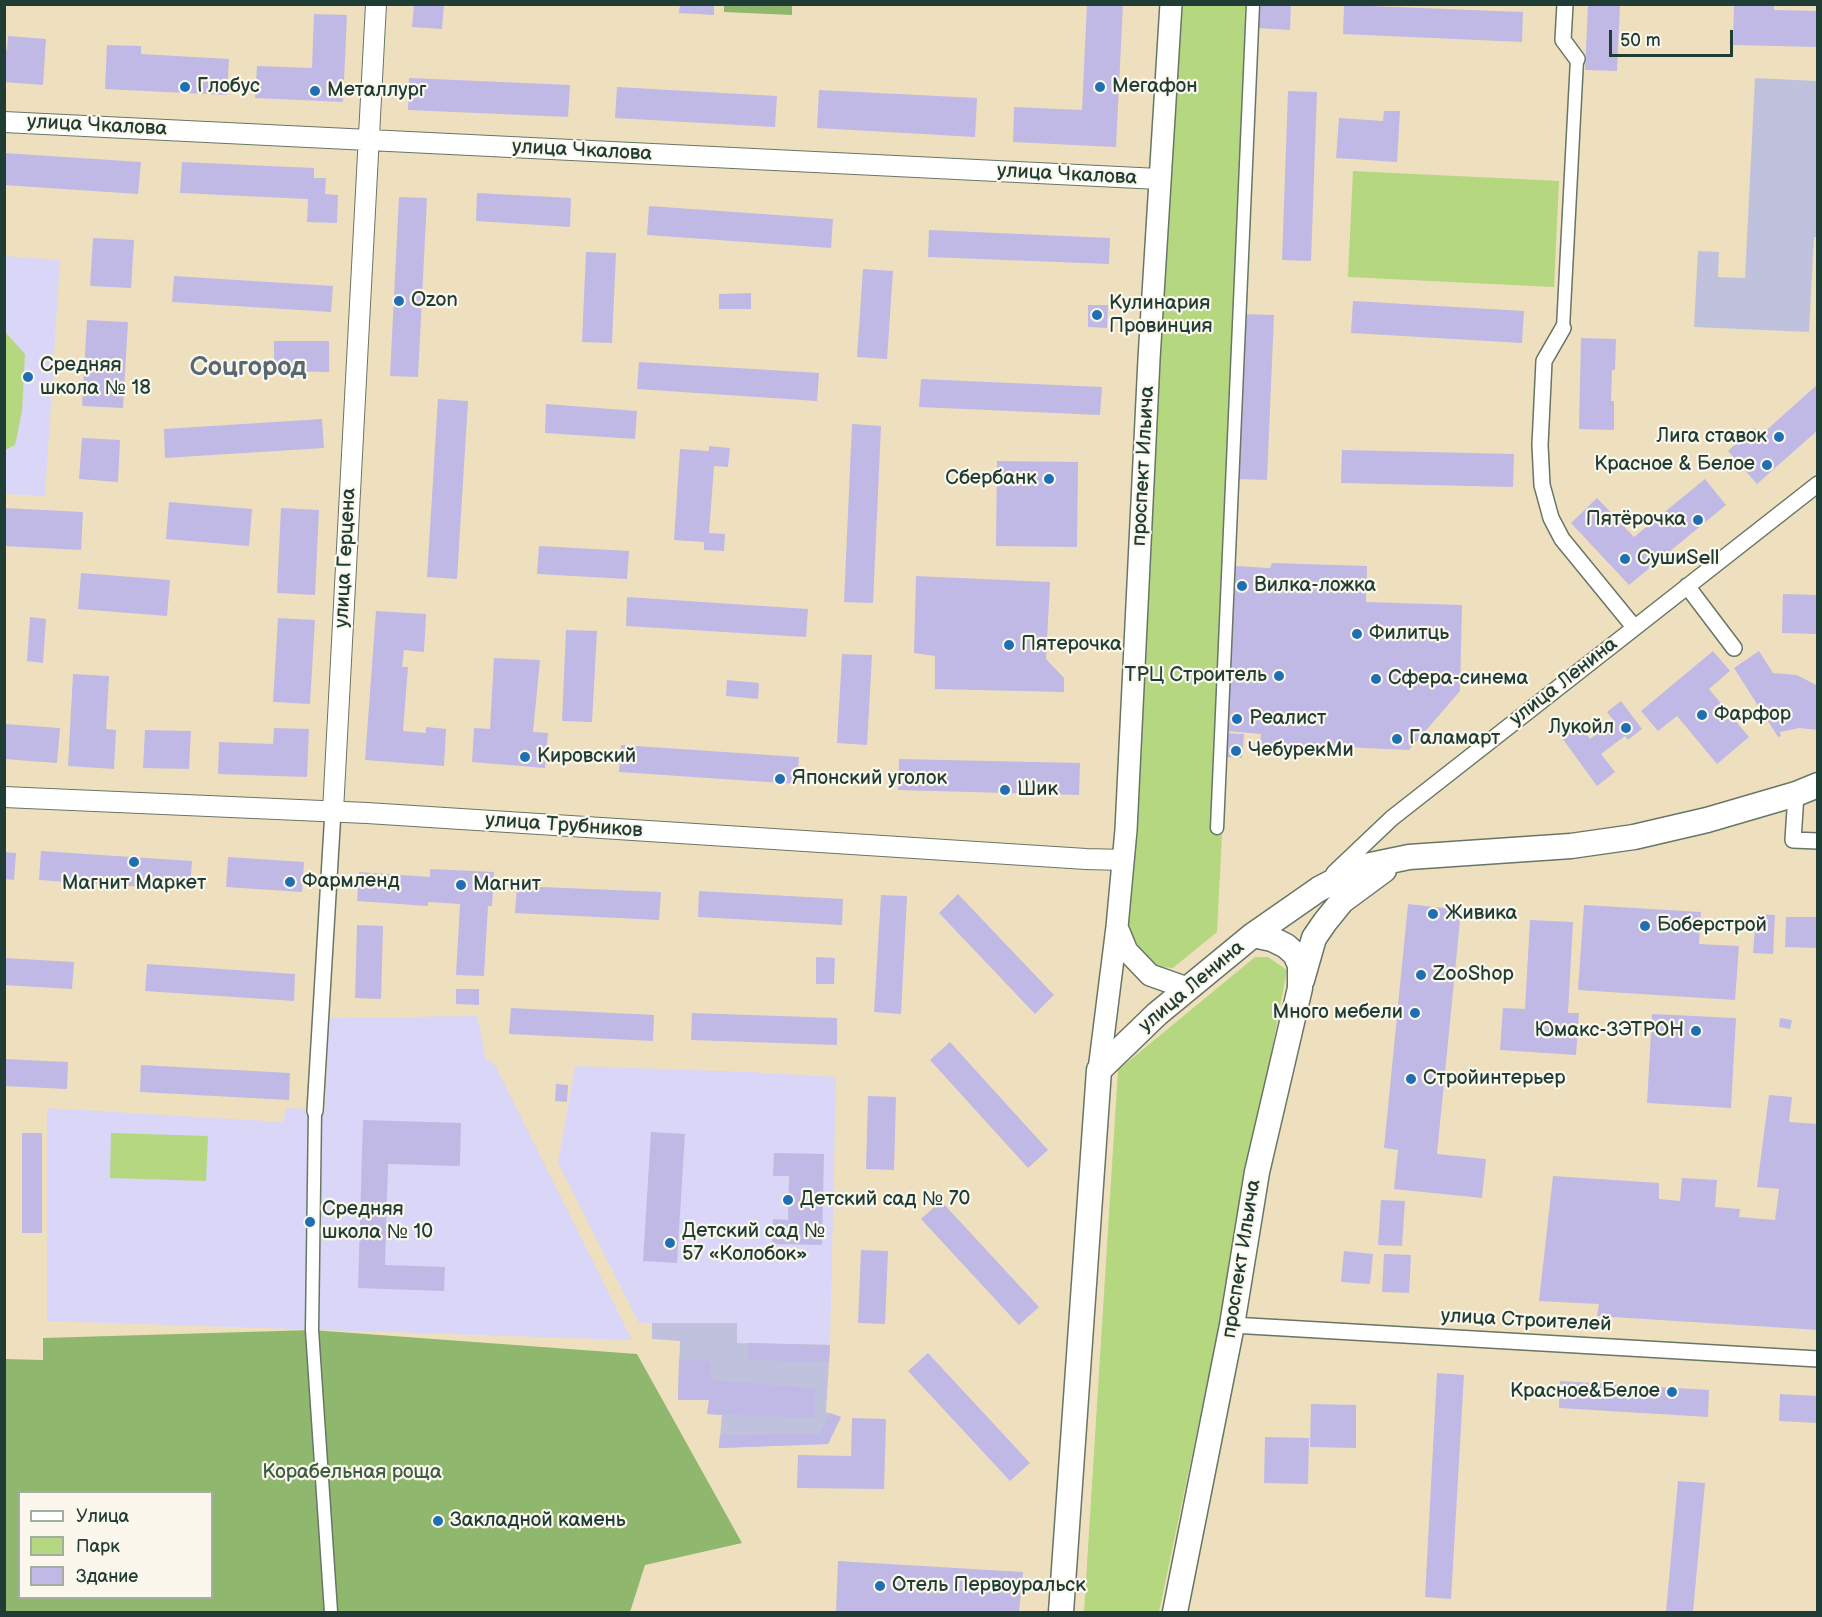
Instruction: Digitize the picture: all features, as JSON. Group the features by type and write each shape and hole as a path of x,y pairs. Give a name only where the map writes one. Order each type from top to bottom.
{"main road":[{"name":"проспект Ильича","path":"1061,1612 1099,1070 1123,860 1160,179 1172,4"},
{"name":"улица Ленина","path":"1099,1070 1157,1014 1254,935 1319,888 1362,867 1402,858 1571,846 1634,837 1707,820 1807,789"},
{"path":"1300,988 1314,938 1325,922 1342,901 1355,890 1402,858"},
{"path":"1117,927 1127,951 1150,975 1187,988"},
{"name":"проспект Ильича","path":"1175,1612 1232,1325 1257,1172 1300,988 1300,965 1295,954 1272,939 1254,935"}],"street":[{"name":"улица Герцена","path":"315,1111 376,4"},
{"path":"1217,828 1253,4"},
{"path":"1564,4 1563,40 1577,59 1563,328 1544,361 1540,445 1542,485 1551,519 1562,539 1634,627"},
{"name":"улица Чкалова","path":"4,122 1160,179"},
{"name":"улица Ленина","path":"1319,888 1392,818 1818,484"},
{"path":"1687,586 1734,648"},
{"path":"1807,789 1793,840 1818,841"},
{"name":"улица Трубников","path":"4,796 333,811 1086,860 1123,860"},
{"path":"315,1111 312,1330 330,1612"},
{"name":"улица Строителей","path":"1232,1325 1818,1359"}],"shaded area":[{"path":"1755,78 1817,81 1818,237 1814,237 1809,332 1694,327 1698,251 1719,252 1718,277 1745,278"},
{"name":"Средняя школа № 18","path":"4,256 60,260 45,496 5,494"},
{"name":"Средняя школа № 10","path":"477,1016 486,1059 495,1065 632,1340 47,1321 47,1108 283,1122 287,1108 325,1110 329,1018"},
{"name":"Детский сад № 57 «Колобок»","path":"575,1066 836,1077 830,1345 736,1343 736,1323 639,1323 558,1163"},
{"path":"652,1323 737,1323 737,1343 830,1345 826,1412 841,1417 828,1444 719,1448 722,1415 707,1414 709,1400 678,1400 680,1341 652,1339"}],"green space":[{"path":"724,5 792,5 792,15 724,12"},
{"path":"1177,5 1257,5 1232,490 1236,566 1217,932 1173,968 1152,966 1143,955 1127,925"},
{"path":"1353,171 1559,181 1554,287 1348,277"},
{"path":"5,332 25,354 22,411 15,445 5,450"},
{"path":"1255,957 1268,957 1287,970 1224,1303 1159,1612 1084,1612 1118,1070"},
{"path":"111,1133 208,1136 206,1181 110,1178"},
{"name":"Корабельная роща","path":"312,1330 637,1354 742,1543 645,1565 630,1612 5,1612 5,1359 43,1360 43,1338"}],"building":[{"path":"414,4 444,4 442,29 412,27"},
{"path":"680,4 714,4 714,15 679,13"},
{"path":"1087,4 1123,4 1116,147 1013,142 1014,107 1082,110"},
{"path":"1260,4 1291,4 1290,30 1258,28"},
{"path":"1588,4 1620,4 1617,71 1585,70"},
{"path":"1734,4 1774,4 1774,10 1818,11 1818,47 1733,45"},
{"path":"1344,5 1523,12 1522,42 1343,34"},
{"path":"314,14 347,15 343,102 255,98 257,66 312,68"},
{"path":"8,36 46,39 43,85 4,82 4,49 7,50"},
{"path":"107,45 141,46 141,54 229,59 227,95 105,89"},
{"path":"409,78 570,85 568,117 408,110"},
{"path":"617,87 777,96 775,127 615,118"},
{"path":"819,90 977,98 975,137 817,128"},
{"path":"1288,91 1317,92 1311,261 1282,260"},
{"path":"1384,111 1400,111 1397,162 1336,158 1339,118 1383,121"},
{"path":"4,153 141,162 138,194 4,185"},
{"path":"182,162 314,168 314,178 326,178 325,194 338,195 337,223 307,222 308,199 180,193"},
{"path":"477,193 571,198 570,227 476,221"},
{"path":"399,197 427,198 418,377 390,376"},
{"path":"649,206 833,219 831,248 647,235"},
{"path":"929,230 1110,238 1109,264 928,257"},
{"path":"93,238 134,240 131,288 90,286"},
{"path":"586,252 616,253 612,343 582,342"},
{"path":"863,269 893,271 887,359 857,357"},
{"path":"174,276 333,286 331,312 172,302"},
{"path":"751,293 751,309 719,309 719,294"},
{"path":"1353,301 1524,311 1522,343 1351,333"},
{"path":"1088,305 1108,305 1107,328 1088,327"},
{"path":"1244,314 1274,315 1267,480 1237,479"},
{"path":"87,320 128,322 123,408 82,406"},
{"path":"1581,338 1616,339 1611,401 1614,401 1614,430 1579,429"},
{"path":"274,341 329,341 329,372 274,371"},
{"path":"639,362 819,373 817,401 637,389"},
{"path":"921,379 1102,387 1100,415 919,407"},
{"path":"1818,384 1818,430 1757,484 1728,451 1754,428 1761,435"},
{"path":"438,399 468,401 457,579 427,577"},
{"path":"546,404 637,411 635,439 545,433"},
{"path":"322,419 324,448 165,458 164,429"},
{"path":"852,424 881,426 873,603 844,602"},
{"path":"82,438 120,440 118,482 79,479"},
{"path":"709,446 730,448 728,467 714,466 709,533 725,534 724,551 704,550 704,542 674,540 680,449 709,451"},
{"path":"1342,450 1514,454 1513,487 1341,483"},
{"path":"997,461 1078,462 1077,547 996,546"},
{"path":"1705,479 1726,505 1629,585 1571,523 1597,498 1634,537"},
{"path":"169,502 252,509 249,546 166,539"},
{"path":"4,508 83,512 81,550 4,546"},
{"path":"281,508 319,510 315,595 277,593"},
{"path":"539,546 629,551 627,579 537,574"},
{"path":"1272,563 1367,566 1366,602 1462,605 1460,691 1409,750 1344,747 1330,753 1299,753 1285,745 1260,744 1261,734 1226,731 1236,566 1270,568"},
{"path":"81,573 170,580 167,616 78,609"},
{"path":"916,576 1050,582 1046,659 1064,678 1064,692 935,689 935,656 914,653"},
{"path":"1783,594 1818,595 1818,634 1782,633"},
{"path":"627,597 808,609 806,637 626,626"},
{"path":"376,611 426,614 424,652 404,650 402,667 408,667 403,731 426,733 426,727 446,729 444,766 365,760"},
{"path":"30,617 46,619 43,663 27,661"},
{"path":"278,618 315,620 310,704 273,702"},
{"path":"566,630 597,631 592,722 562,721"},
{"path":"1713,651 1730,671 1709,689 1749,737 1717,764 1677,716 1658,731 1641,711"},
{"path":"1759,651 1773,673 1797,675 1818,686 1818,730 1799,728 1780,732 1781,736 1778,737 1734,668"},
{"path":"842,654 872,655 867,745 837,743"},
{"path":"494,658 540,660 533,732 548,733 545,768 472,762 474,728 490,729"},
{"path":"73,674 109,676 106,729 116,730 114,769 68,766"},
{"path":"727,680 759,683 758,699 726,696"},
{"path":"1621,701 1642,729 1628,740 1625,736 1601,754 1615,772 1597,786 1559,734 1576,720 1590,739 1614,721 1607,712"},
{"path":"4,724 60,728 57,763 4,759"},
{"path":"274,728 309,729 307,777 218,774 219,742 273,744"},
{"path":"145,730 191,731 189,769 143,768"},
{"path":"1225,733 1244,734 1242,758 1223,757"},
{"path":"621,745 799,757 797,784 619,772"},
{"path":"899,759 1080,763 1079,795 898,790"},
{"path":"41,851 192,861 190,890 39,880"},
{"path":"4,852 16,853 14,880 4,879"},
{"path":"228,857 304,862 302,892 226,887"},
{"path":"430,869 494,872 492,906 488,906 484,976 456,975 460,904 428,902 428,906 357,901 359,872 430,877"},
{"path":"517,886 661,892 659,920 515,913"},
{"path":"699,891 843,899 842,925 698,917"},
{"path":"958,894 1054,995 1035,1014 939,913"},
{"path":"881,895 907,896 901,1014 874,1012"},
{"path":"1408,904 1461,910 1437,1154 1486,1159 1482,1198 1394,1189 1398,1150 1384,1148"},
{"path":"1584,905 1701,912 1699,944 1739,946 1735,1000 1578,990"},
{"path":"1756,914 1775,915 1773,954 1753,953"},
{"path":"1786,917 1818,917 1818,948 1785,947"},
{"path":"1530,920 1573,922 1568,1013 1579,1013 1576,1055 1500,1050 1503,1008 1525,1009"},
{"path":"357,925 383,926 381,999 355,998"},
{"path":"816,957 835,958 834,984 816,984"},
{"path":"4,958 74,962 72,989 4,985"},
{"path":"147,964 295,974 294,1001 145,991"},
{"path":"456,989 479,989 479,1005 456,1004"},
{"path":"511,1008 654,1015 653,1041 509,1034"},
{"path":"692,1013 837,1018 837,1045 691,1040"},
{"path":"1652,1014 1736,1018 1731,1108 1647,1103"},
{"path":"1780,1018 1792,1020 1790,1029 1779,1027"},
{"path":"950,1042 1048,1150 1028,1168 930,1060"},
{"path":"4,1059 68,1062 67,1089 4,1086"},
{"path":"141,1065 290,1073 289,1100 140,1092"},
{"path":"556,1084 568,1085 567,1102 555,1101"},
{"path":"1769,1095 1792,1097 1789,1122 1818,1124 1816,1265 1818,1265 1818,1330 1597,1316 1599,1304 1539,1301 1553,1176 1659,1183 1659,1199 1680,1201 1682,1178 1717,1180 1715,1207 1740,1209 1739,1217 1775,1220 1779,1189 1757,1187"},
{"path":"868,1096 896,1097 894,1170 866,1169"},
{"path":"363,1120 461,1123 460,1166 388,1164 385,1265 445,1267 444,1291 358,1288"},
{"path":"651,1132 685,1134 677,1263 643,1261"},
{"path":"22,1133 42,1133 42,1233 22,1233"},
{"path":"774,1153 824,1154 822,1245 772,1244 773,1219 788,1220 789,1176 773,1176"},
{"path":"1381,1200 1405,1201 1402,1246 1378,1245"},
{"path":"941,1201 1039,1307 1019,1325 921,1219"},
{"path":"861,1250 888,1251 885,1324 858,1323"},
{"path":"1344,1251 1373,1254 1370,1284 1341,1282"},
{"path":"1384,1254 1411,1255 1409,1293 1382,1292"},
{"path":"748,1343 830,1345 829,1362 748,1360"},
{"path":"928,1353 1030,1463 1010,1481 908,1371"},
{"path":"679,1359 711,1361 711,1380 815,1388 814,1418 707,1414 709,1400 678,1400"},
{"path":"1437,1373 1464,1375 1451,1599 1425,1597"},
{"path":"1560,1381 1709,1390 1708,1417 1559,1408"},
{"path":"1780,1394 1818,1396 1818,1423 1779,1421"},
{"path":"1311,1404 1356,1405 1356,1448 1310,1447"},
{"path":"830,1413 841,1417 828,1444 719,1448 720,1435 820,1434"},
{"path":"852,1418 886,1419 884,1489 797,1488 798,1455 851,1456"},
{"path":"1265,1437 1309,1438 1308,1484 1264,1483"},
{"path":"1678,1481 1705,1483 1693,1612 1666,1612"},
{"path":"838,1561 1023,1572 1019,1612 836,1612"}],"place":[{"name":"Глобус","path":"185,87"},
{"name":"Мегафон","path":"1100,87"},
{"name":"Металлург","path":"315,91"},
{"name":"Ozon","path":"399,301"},
{"name":"Кулинария Провинция","path":"1097,315"},
{"name":"Средняя школа № 18","path":"28,377"},
{"name":"Лига ставок","path":"1779,437"},
{"name":"Красное & Белое","path":"1767,465"},
{"name":"Сбербанк","path":"1049,479"},
{"name":"Пятёрочка","path":"1698,520"},
{"name":"СушиSell","path":"1625,559"},
{"name":"Вилка-ложка","path":"1242,586"},
{"name":"Филитць","path":"1357,634"},
{"name":"Пятерочка","path":"1009,645"},
{"name":"ТРЦ Строитель","path":"1279,676"},
{"name":"Сфера-синема","path":"1376,679"},
{"name":"Фарфор","path":"1702,715"},
{"name":"Реалист","path":"1237,719"},
{"name":"Лукойл","path":"1626,728"},
{"name":"Галамарт","path":"1397,739"},
{"name":"ЧебурекМи","path":"1236,751"},
{"name":"Кировский","path":"525,757"},
{"name":"Японский уголок","path":"780,779"},
{"name":"Шик","path":"1005,790"},
{"name":"Магнит Маркет","path":"134,862"},
{"name":"Фармленд","path":"290,882"},
{"name":"Магнит","path":"461,885"},
{"name":"Живика","path":"1433,914"},
{"name":"Боберстрой","path":"1645,926"},
{"name":"ZooShop","path":"1421,975"},
{"name":"Много мебели","path":"1415,1013"},
{"name":"Юмакс-ЗЭТРОН","path":"1696,1031"},
{"name":"Стройинтерьер","path":"1411,1079"},
{"name":"Детский сад № 70","path":"788,1200"},
{"name":"Средняя школа № 10","path":"310,1222"},
{"name":"Детский сад № 57 «Колобок»","path":"670,1243"},
{"name":"Красное&Белое","path":"1672,1392"},
{"name":"Закладной камень","path":"438,1521"},
{"name":"Отель Первоуральск","path":"880,1586"}],"district":[{"name":"Соцгород","path":"248,368"}]}
